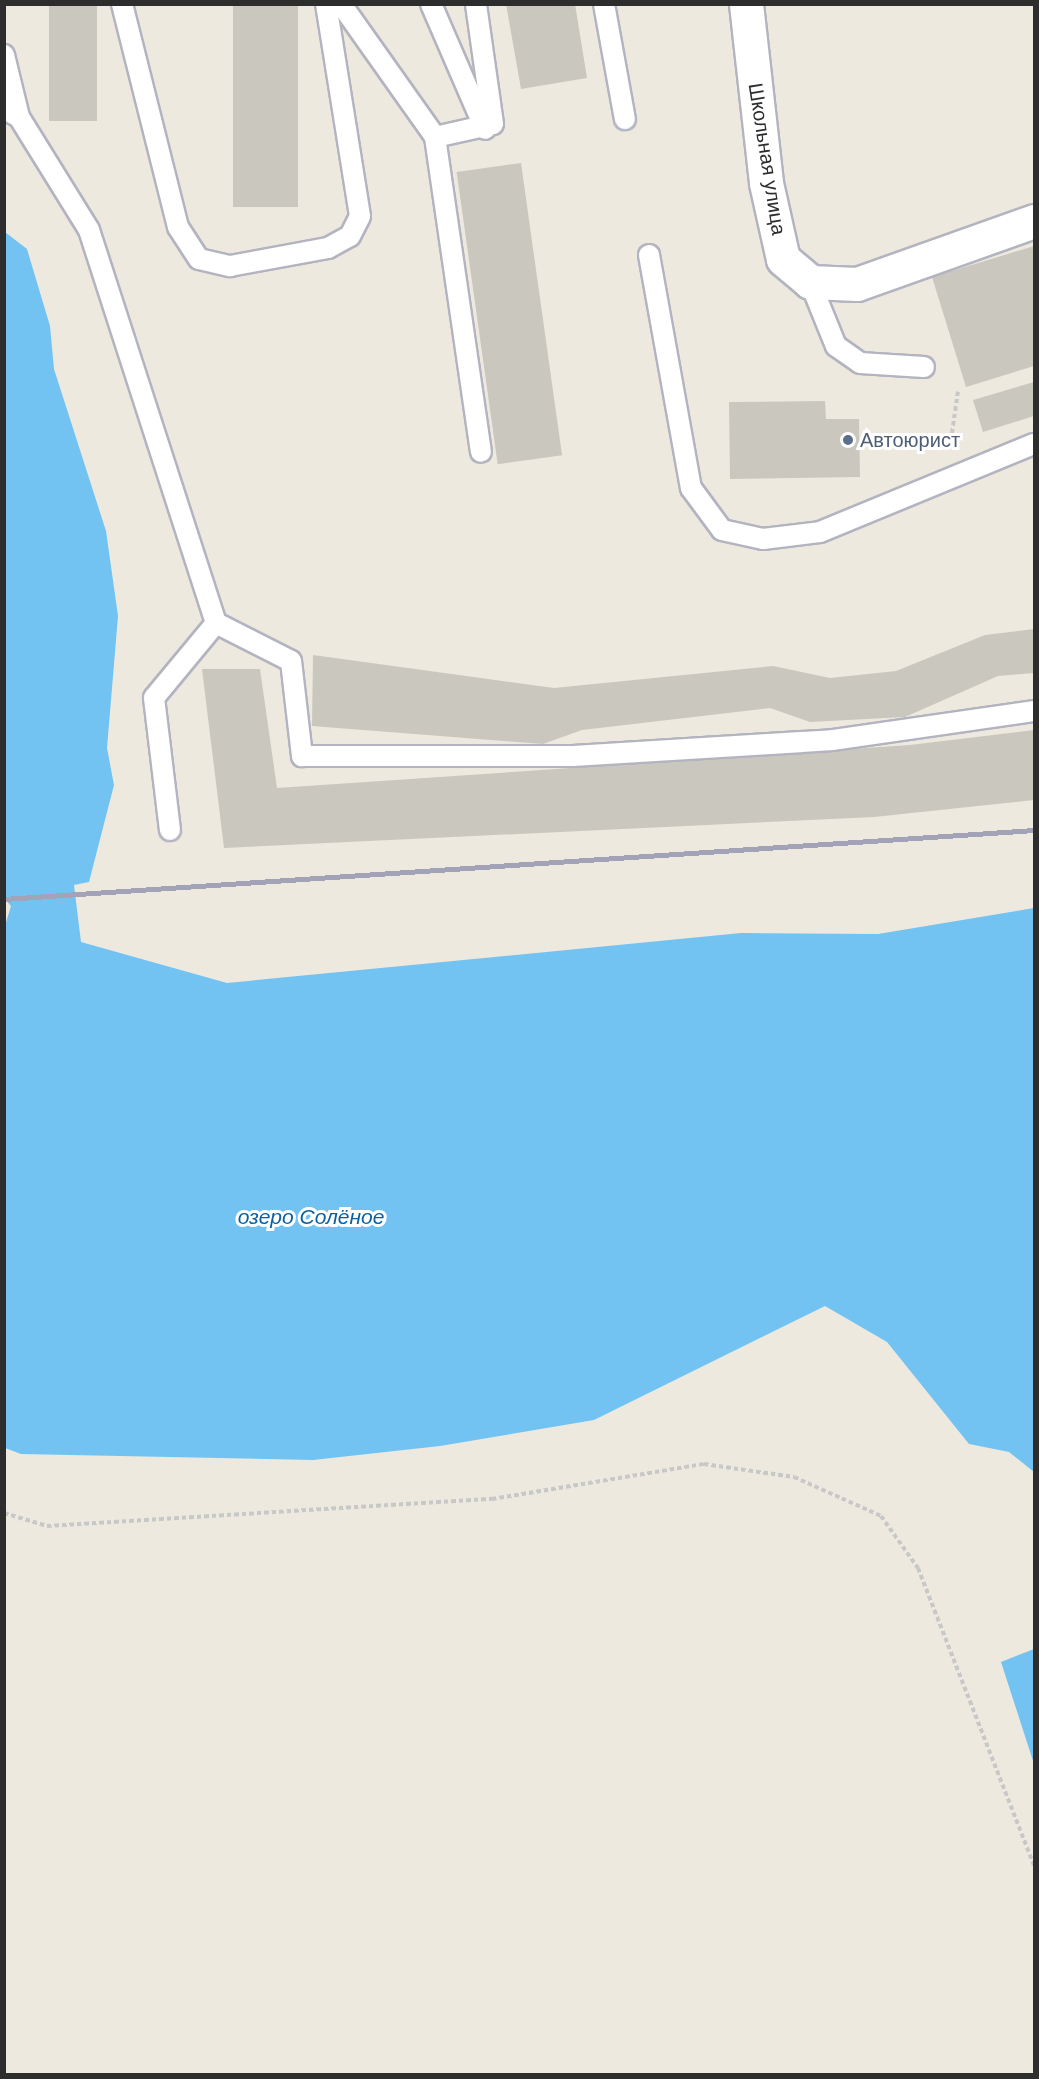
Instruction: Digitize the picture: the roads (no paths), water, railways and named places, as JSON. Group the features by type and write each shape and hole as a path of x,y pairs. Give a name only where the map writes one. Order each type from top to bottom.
{"street":[{"name":"Школьная улица","path":"746,4 766,183 783,259 810,282"},
{"path":"810,282 857,284 1035,221"}],"lane":[{"path":"122,4 178,227 199,259 230,266 328,248 350,236 360,216 326,4"},
{"path":"341,4 435,137 481,452"},
{"path":"431,4 485,129"},
{"path":"435,137 485,129 496,115 476,4"},
{"path":"604,4 625,119"},
{"path":"4,55 12,113 89,230 216,623 291,661 302,756 573,756 833,740 1035,711"},
{"path":"649,255 691,488 722,530 763,538 820,532 1035,444"},
{"path":"810,282 836,346 860,363 924,367"},
{"path":"170,830 154,698 216,623"}],"water":[{"name":"озеро Солёное","path":"5,232 27,249 50,326 54,369 106,531 118,616 107,748 114,785 89,882 74,885 81,942 227,983 741,933 878,934 1034,908 1034,1472 1009,1452 969,1444 887,1342 825,1306 594,1420 440,1446 313,1460 21,1454 5,1448 4,929 11,906 4,898"},
{"path":"1034,1649 1034,1764 1001,1662"}],"railway":[{"path":"4,899 1034,830"}],"place":[{"name":"Автоюрист","path":"848,440"}]}
